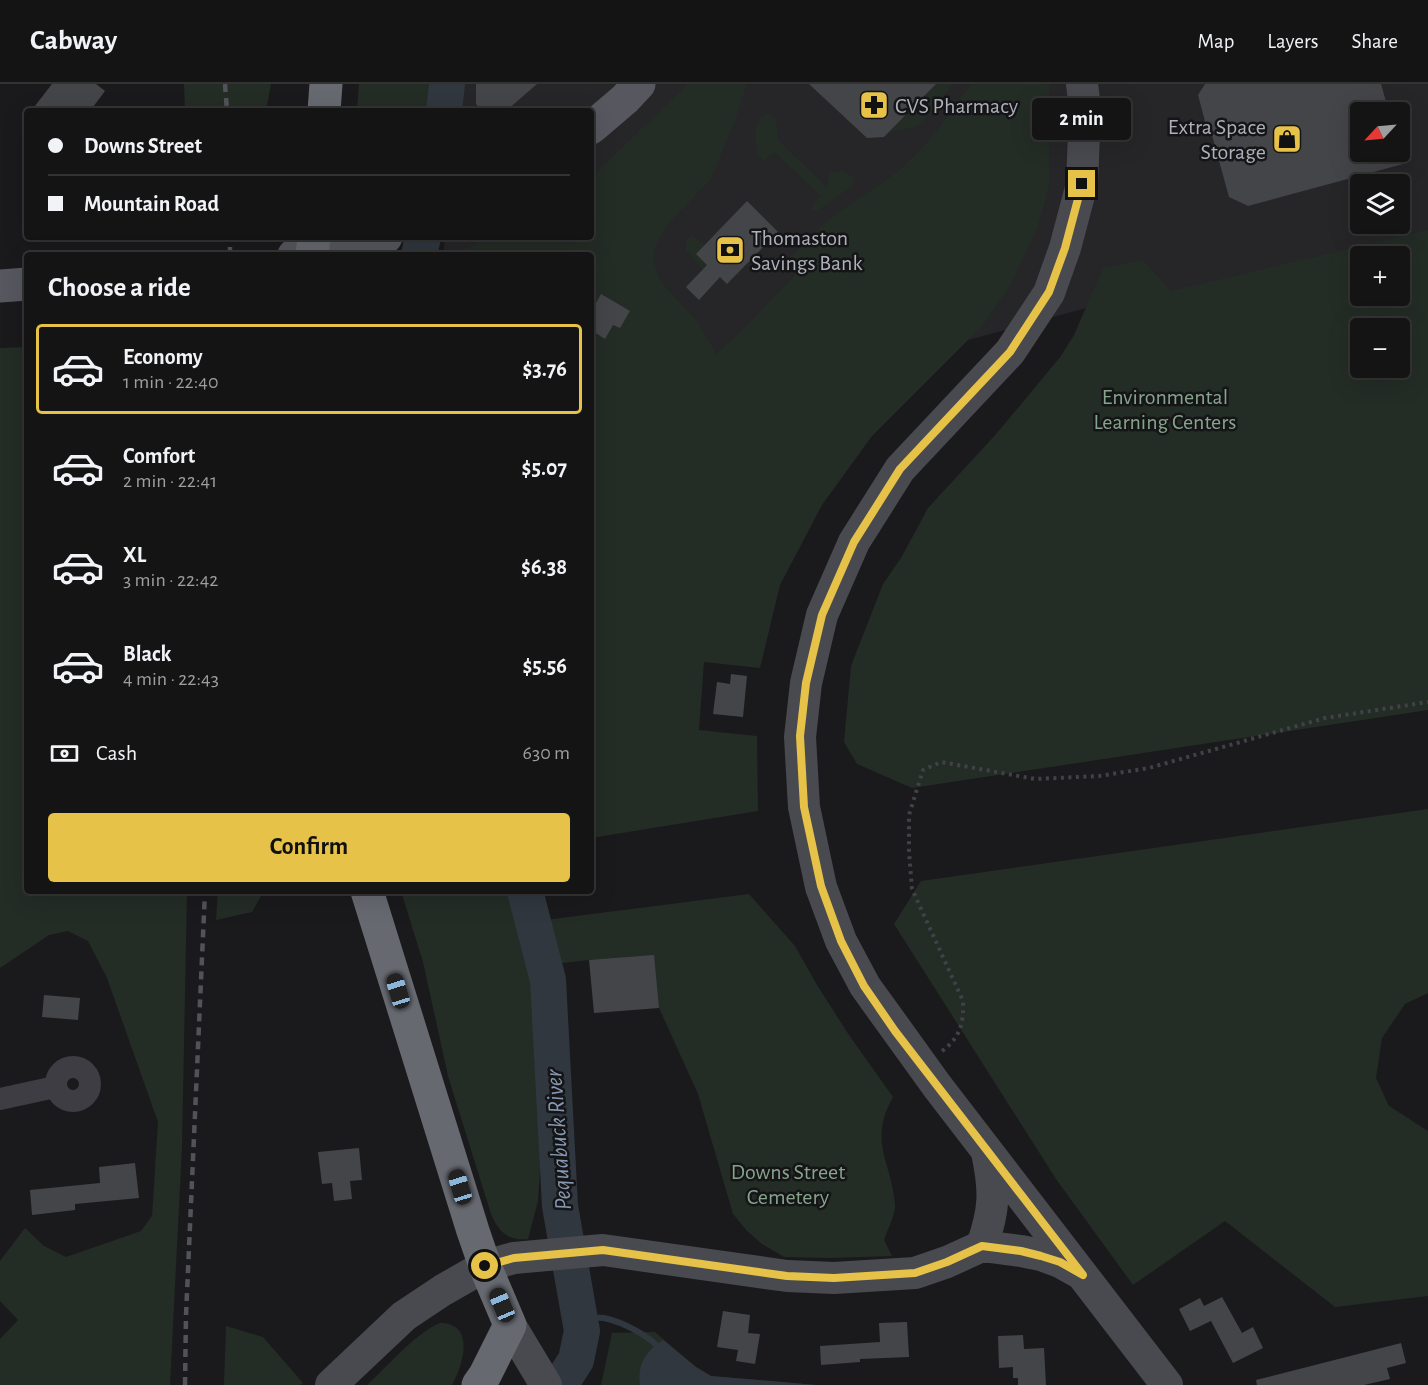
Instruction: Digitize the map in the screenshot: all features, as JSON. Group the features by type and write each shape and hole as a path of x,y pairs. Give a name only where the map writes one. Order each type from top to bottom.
{"highway":[{"path":"324,108 326,84"},
{"path":"368,894 485,1266 510,1325 478,1385"}],"main road":[{"path":"594,125 639,84"},
{"path":"1082,84 1085,108 1082,184 1065,248 1049,292 1010,352 900,469 854,542 822,615 806,683 800,736 804,807 821,886 841,941 864,986 922,1066 1167,1385"},
{"path":"308,250 368,240"},
{"path":"0,286 24,284"},
{"path":"982,1246 992,1215 994,1200 987,1151"},
{"path":"331,1385 404,1316 443,1290 485,1266 533,1255 603,1250 787,1276 834,1278 915,1273 982,1246 1041,1256 1060,1262 1083,1275"},
{"path":"510,1325 546,1385"}],"street":[{"path":"0,1099 55,1087"}],"path":[{"path":"922,1066 952,1044 963,1020 963,1001 912,889 909,815 923,770 941,762 1035,779 1099,776 1149,768 1325,718 1428,702"}],"shaded area":[{"path":"463,84 1428,84 1428,255 1410,255 1410,246 1350,246 1350,271 1131,296 935,349 741,459 594,259 594,252 443,252 445,240 594,240 594,108 460,108"},
{"path":"663,1340 711,1376 816,1385 640,1385 641,1364 647,1354"}],"green space":[{"path":"184,84 271,84 267,108 185,108"},
{"path":"359,84 429,84 427,108 357,108"},
{"path":"688,84 745,84 735,121 711,179 666,226 655,247 653,259 660,281 698,322 716,354 802,268 785,263 798,249 839,212 907,163 933,135 971,84 1049,84 1049,186 1038,226 1012,283 983,325 872,436 822,505 780,585 760,668 704,662 699,730 757,736 758,811 594,838 594,252 457,252 487,240 594,240 594,174"},
{"path":"936,84 953,84 916,127 888,133"},
{"path":"767,113 776,118 778,140 827,187 829,173 844,172 853,178 854,182 851,187 817,211 812,210 812,205 821,196 774,152 764,161 759,158 756,127"},
{"name":"Environmental Learning Centers","path":"1428,230 1428,710 912,788 857,764 844,742 851,666 883,584 901,558 928,508 997,433 1061,356 1074,335 1103,268 1143,260 1171,291 1350,249 1350,306 1410,306 1410,246 1361,246"},
{"path":"692,235 705,245 696,254 707,265 703,269 686,251 686,241"},
{"path":"24,347 24,894 187,894 182,1147 170,1385 0,1385 0,1339 18,1320 0,1301 0,1261 25,1228 44,1246 66,1257 141,1231 152,1216 158,1122 107,978 88,941 68,931 49,935 0,968 0,348"},
{"path":"1428,809 1428,993 1405,1004 1382,1038 1376,1078 1389,1106 1428,1131 1428,1296 1335,1307 1225,1221 1133,1285 1056,1179 894,924 921,881"},
{"path":"218,894 262,894 252,912 216,920"},
{"path":"402,894 512,894 529,942 538,982 541,1152 538,1201 528,1239 509,1237 497,1226 491,1214 448,1076 423,962"},
{"name":"Downs Street Cemetery","path":"749,894 795,946 849,1035 893,1097 882,1127 883,1151 895,1204 893,1218 884,1240 892,1256 784,1257 762,1244 733,1214 698,1094 659,1008 589,960 554,964 545,920"},
{"path":"440,1323 451,1325 459,1330 463,1338 463,1357 452,1385 367,1385 411,1342"},
{"path":"226,1326 263,1337 303,1383 300,1385 224,1385"},
{"path":"655,1332 696,1367 711,1376 816,1385 601,1385 612,1333"}],"building":[{"path":"52,84 96,84 105,91 92,108 33,108"},
{"path":"476,84 537,84 509,108 479,108 476,104"},
{"name":"CVS Pharmacy","path":"809,84 936,84 884,137 867,138"},
{"name":"Extra Space Storage","path":"1205,84 1381,84 1386,102 1350,102 1350,162 1402,162 1403,164 1366,174 1350,174 1350,178 1248,206 1229,197 1210,128 1207,129 1198,95"},
{"name":"Thomaston Savings Bank","path":"747,201 778,232 727,284 720,277 699,300 686,287 707,265 696,254"},
{"path":"601,294 630,311 620,328 613,325 605,339 594,332 594,307"},
{"path":"731,674 747,676 743,717 713,714 717,682 730,684"},
{"path":"654,955 659,1008 594,1013 589,960"},
{"path":"44,995 80,998 78,1020 42,1017"},
{"path":"359,1148 362,1180 350,1181 352,1199 334,1201 332,1183 322,1184 318,1152"},
{"path":"135,1163 139,1198 75,1204 75,1210 32,1215 30,1190 100,1183 99,1167"},
{"path":"1222,1297 1242,1333 1253,1327 1263,1348 1233,1363 1211,1321 1190,1331 1179,1309 1200,1298 1204,1306"},
{"path":"723,1311 750,1315 748,1333 760,1334 755,1364 736,1361 738,1350 717,1347"},
{"path":"907,1322 909,1357 860,1359 860,1362 821,1365 820,1346 880,1342 879,1323"},
{"path":"1023,1335 1024,1349 1044,1348 1046,1385 1018,1385 1018,1378 1013,1378 1013,1367 999,1368 998,1336"},
{"path":"1401,1343 1406,1363 1387,1368 1390,1379 1364,1385 1257,1385 1256,1380"}],"waterway":[{"name":"Pequabuck River","path":"444,108 447,84"},
{"name":"Pequabuck River","path":"420,252 422,240"},
{"name":"Pequabuck River","path":"526,894 548,980 560,1206 582,1331 576,1360 560,1385"},
{"path":"580,1318 604,1318 619,1323 636,1330 662,1351"}],"railway":[{"path":"225,84 227,108"},
{"path":"230,240 230,252"},
{"path":"185,1385 186,1315 205,894"}],"place":[{"name":"CVS Pharmacy","path":"874,105"},
{"name":"Extra Space Storage","path":"1287,139"},
{"name":"Thomaston Savings Bank","path":"730,250"}],"route":[{"path":"485,1266 533,1255 603,1250 787,1276 834,1278 915,1273 982,1246 1041,1256 1060,1262 1083,1275 895,1031 864,986 841,941 821,886 804,807 800,736 806,683 822,615 854,542 900,469 1010,352 1049,292 1065,248 1082,184"}]}
